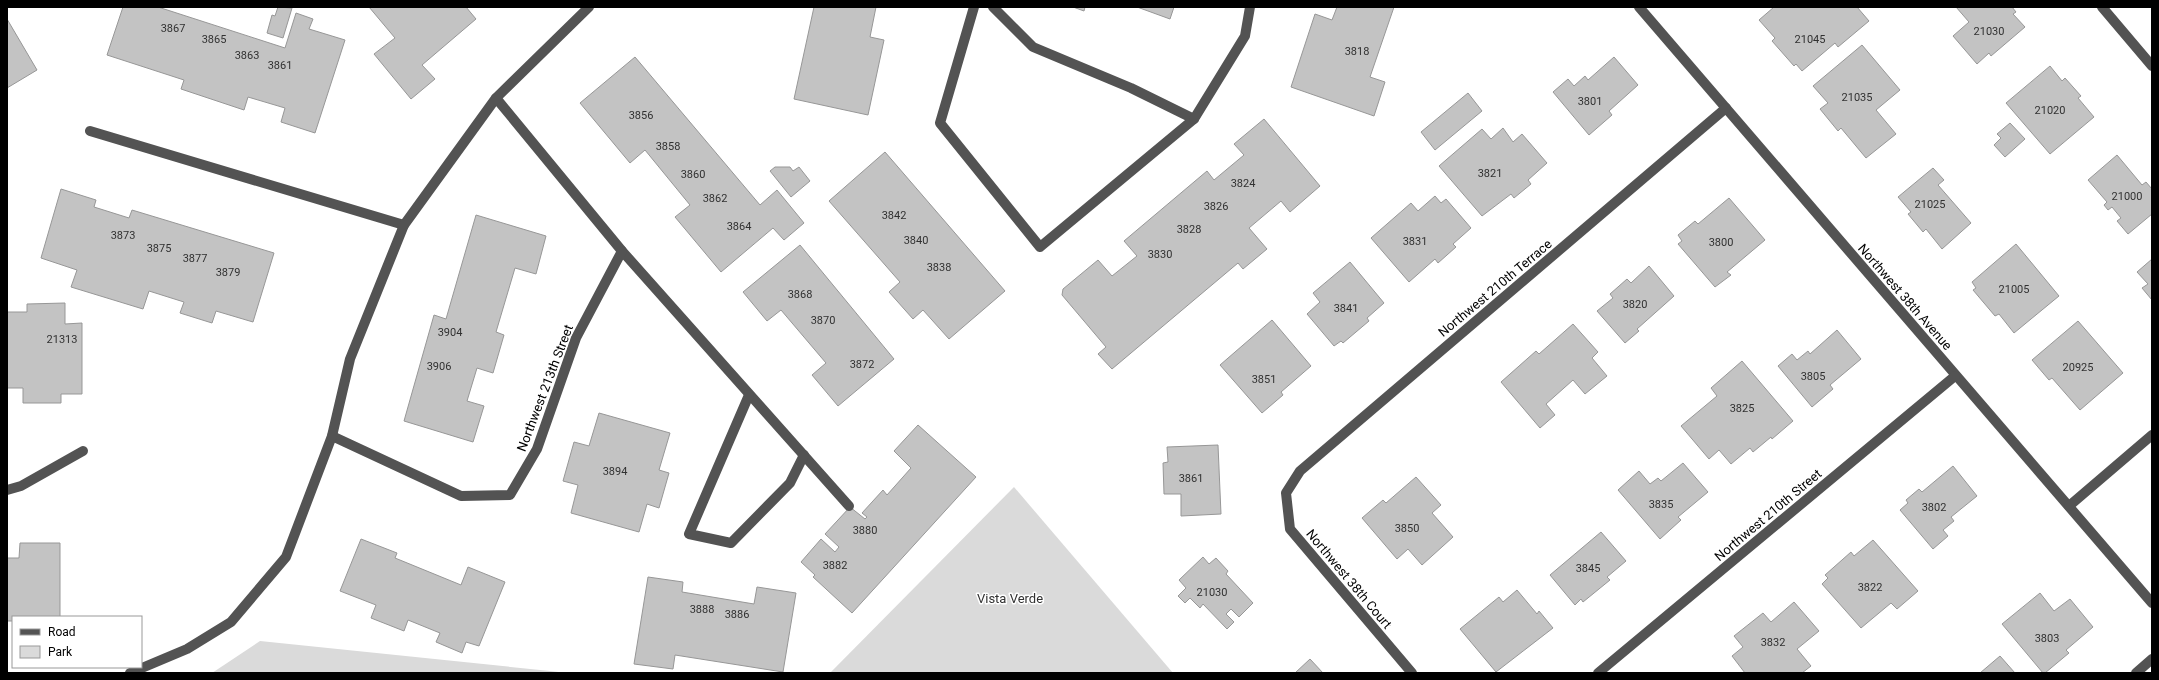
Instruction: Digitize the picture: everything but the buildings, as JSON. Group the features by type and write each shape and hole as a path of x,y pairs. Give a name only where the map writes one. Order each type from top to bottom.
{"street":[{"path":"142,668 187,649 232,622 286,557 332,436 350,359 404,225 496,98 589,7"},
{"path":"974,7 940,123 1040,247 1194,120 1245,36 1250,7"},
{"path":"993,7 1033,47 1131,88 1194,120"},
{"name":"Northwest 38th Avenue","path":"1639,7 1955,376 2152,603"},
{"path":"2102,7 2152,66"},
{"path":"496,98 622,251 849,506"},
{"name":"Northwest 210th Terrace","path":"1286,493 1300,471 1726,108"},
{"path":"90,130 404,225"},
{"name":"Northwest 213th Street","path":"332,436 461,496 510,495 537,449 576,338 622,251"},
{"name":"Northwest 210th Street","path":"1598,673 1955,376"},
{"path":"749,395 688,534 731,543 790,483 804,455"},
{"path":"2069,506 2152,435"},
{"path":"7,490 21,486 83,452"},
{"name":"Northwest 38th Court","path":"1286,493 1290,529 1412,673"},
{"path":"2136,673 2152,659"},
{"path":"130,673 142,668"}],"green space":[{"name":"Vista Verde","path":"1014,487 1173,673 830,673"},
{"path":"260,641 550,671 567,673 212,673"}]}
